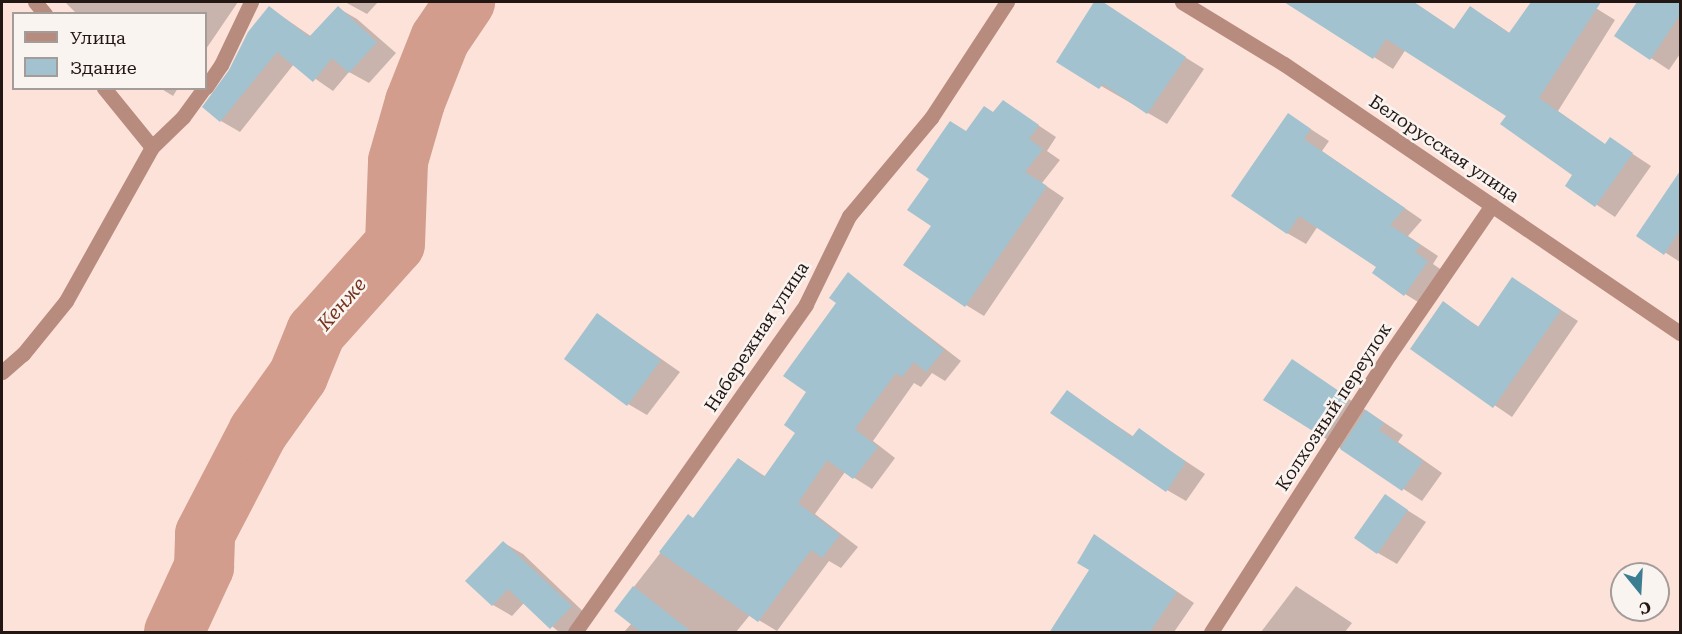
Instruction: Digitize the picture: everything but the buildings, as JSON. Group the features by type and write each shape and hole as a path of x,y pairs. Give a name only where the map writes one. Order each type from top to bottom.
{"street":[{"path":"207,85 221,65 250,2"},
{"name":"Набережная улица","path":"575,633 812,295 849,216 932,118 1007,2"},
{"name":"Белорусская улица","path":"1182,2 1492,205 1680,333"},
{"path":"106,90 152,147"},
{"path":"2,372 23,354 66,301 152,147 183,117 203,90"},
{"name":"Колхозный переулок","path":"1211,633 1389,355 1492,205"}],"waterway":[{"name":"Кенже","path":"174,632 204,567 205,534 258,432 298,376 316,332 395,244 398,161 415,102 440,39 465,2"}]}
